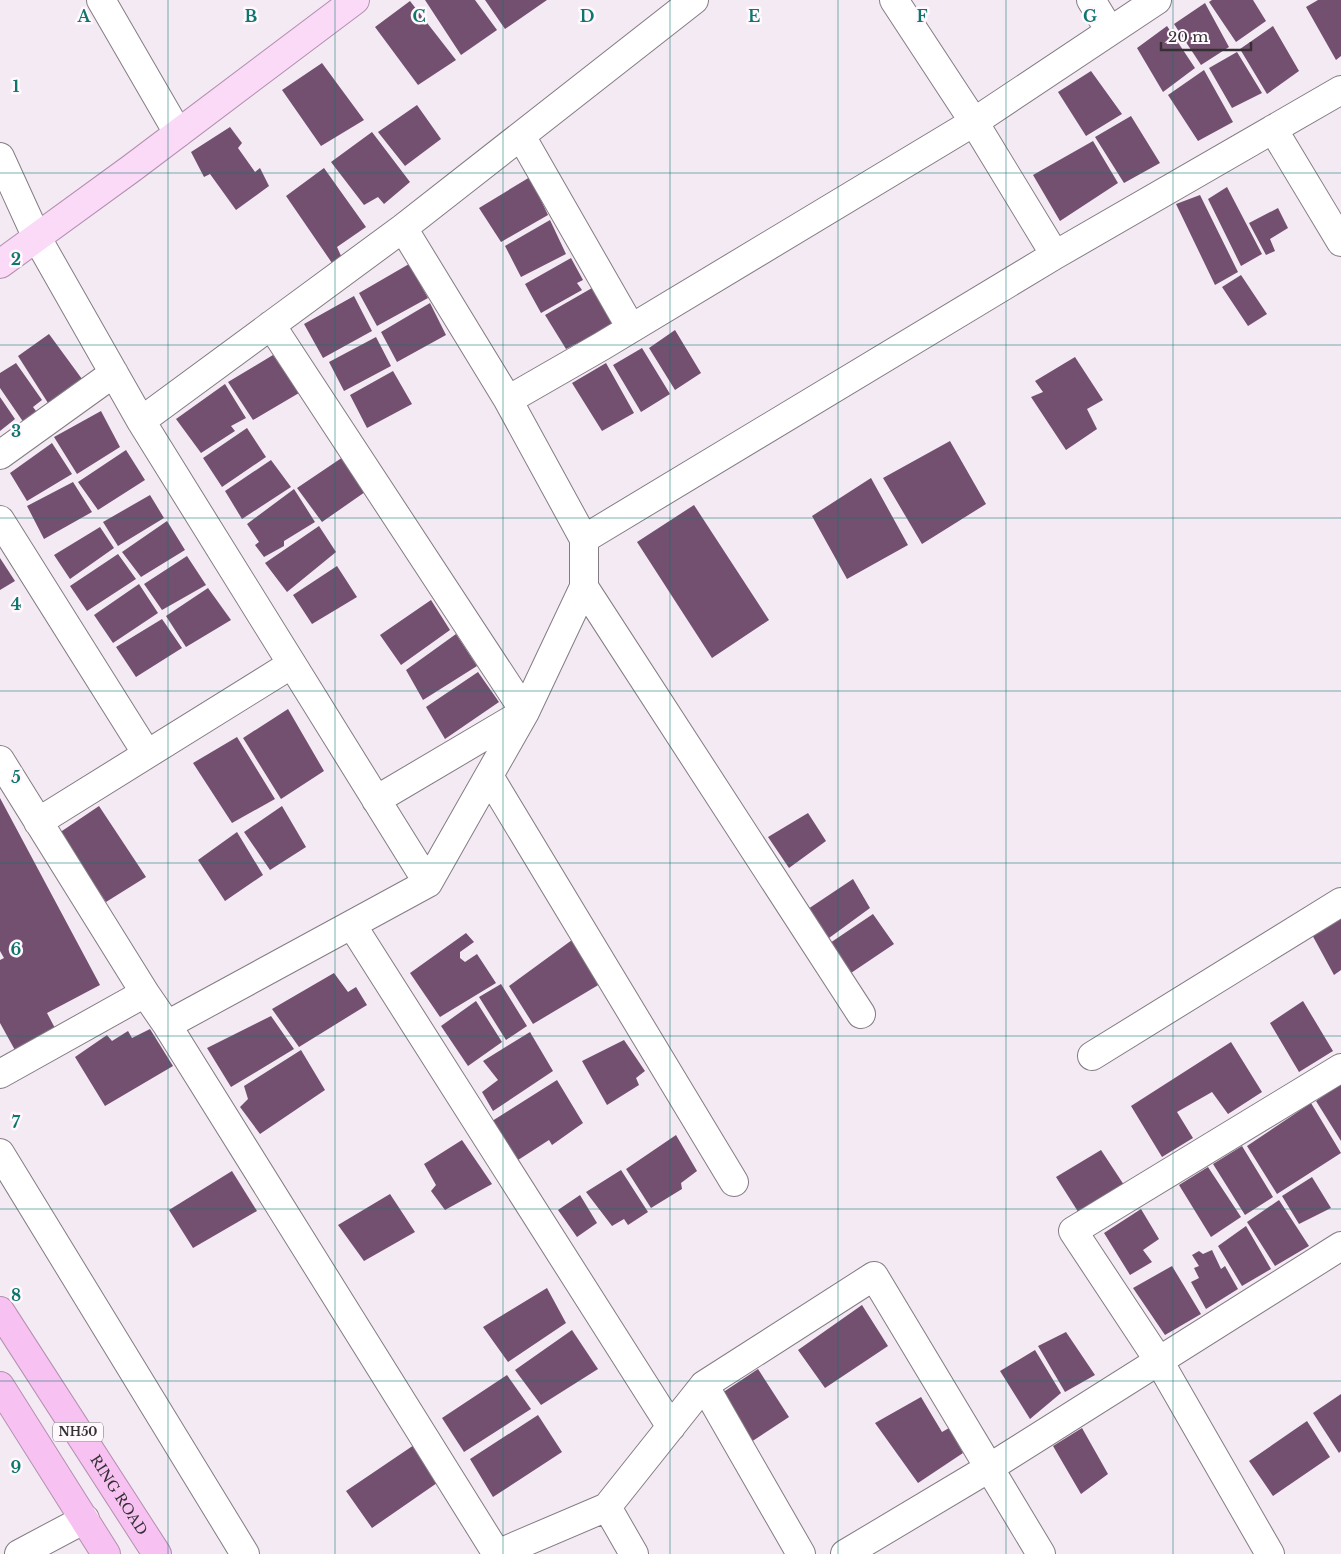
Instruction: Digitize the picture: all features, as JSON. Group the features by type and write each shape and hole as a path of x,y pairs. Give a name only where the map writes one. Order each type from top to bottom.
{"highway":[{"name":"RING ROAD","path":"0,1310 156,1554"},
{"name":"NH50","path":"0,1386 106,1554"}],"main road":[{"path":"0,264 355,0"}],"street":[{"path":"101,0 178,133"},
{"path":"141,421 403,228 694,0"},
{"path":"894,0 974,122 1055,255"},
{"path":"1092,0 1110,31"},
{"path":"508,400 632,328 974,122 1157,0"},
{"path":"584,539 1055,255 1341,90"},
{"path":"1273,129 1341,242"},
{"path":"521,136 632,328"},
{"path":"0,157 37,238 141,421 428,883"},
{"path":"167,1025 428,883 525,712 584,587 584,539 508,400 403,228"},
{"path":"271,325 525,712"},
{"path":"0,455 114,373"},
{"path":"0,520 147,754"},
{"path":"584,587 861,1014"},
{"path":"38,822 292,664"},
{"path":"376,800 525,712"},
{"path":"0,760 497,1554 525,1548 606,1507 704,1385 874,1276 1041,1554"},
{"path":"489,776 734,1182"},
{"path":"1092,1056 1341,902"},
{"path":"352,925 671,1426"},
{"path":"0,1074 145,993"},
{"path":"1270,1554 1159,1361 1073,1231 1341,1068"},
{"path":"0,1153 245,1554"},
{"path":"845,1554 990,1468 1159,1361 1339,1252"},
{"path":"704,1385 801,1554"},
{"path":"606,1507 634,1554"},
{"path":"19,1554 85,1519"}],"building":[{"path":"425,0 475,0 497,30 461,55"},
{"path":"485,0 547,0 505,29"},
{"path":"1212,0 1253,0 1266,21 1236,42 1209,2"},
{"path":"1318,0 1341,0 1341,56 1336,60 1306,7"},
{"path":"410,1 456,60 418,85 375,27"},
{"path":"1205,3 1229,47 1201,65 1174,24"},
{"path":"1167,26 1195,68 1163,92 1137,48"},
{"path":"1273,26 1299,71 1267,94 1240,49"},
{"path":"1237,52 1262,93 1232,108 1209,68"},
{"path":"322,63 364,120 321,146 282,90"},
{"path":"1204,70 1233,122 1198,141 1168,95"},
{"path":"1091,71 1122,114 1086,136 1058,92"},
{"path":"417,105 441,139 405,166 378,132"},
{"path":"1131,116 1160,163 1124,183 1095,137"},
{"path":"230,127 242,143 238,148 255,172 260,168 269,186 236,210 210,174 204,177 191,152"},
{"path":"372,132 410,182 384,204 378,197 364,205 331,162"},
{"path":"1093,141 1118,183 1060,221 1033,175"},
{"path":"324,168 366,227 337,247 342,258 332,263 286,196"},
{"path":"530,177 548,215 501,242 479,208"},
{"path":"1227,187 1262,254 1241,266 1208,199"},
{"path":"1200,195 1238,272 1215,285 1176,204"},
{"path":"1278,208 1288,228 1270,239 1275,251 1266,255 1249,223"},
{"path":"550,220 566,254 521,277 505,246"},
{"path":"571,258 583,280 577,283 582,290 541,313 525,284"},
{"path":"409,264 428,298 377,326 359,293"},
{"path":"1241,275 1267,314 1248,326 1222,287"},
{"path":"592,288 613,325 566,349 545,315"},
{"path":"354,296 372,331 323,358 304,324"},
{"path":"430,303 446,335 397,362 381,332"},
{"path":"675,330 701,373 675,390 649,348"},
{"path":"49,334 82,379 48,403 18,356"},
{"path":"376,337 391,366 344,391 329,362"},
{"path":"642,348 670,394 641,412 613,365"},
{"path":"273,355 299,393 253,420 228,382"},
{"path":"1075,357 1103,400 1087,409 1097,429 1066,450 1031,397 1043,392 1035,381"},
{"path":"16,363 42,400 33,407 39,415 24,423 0,388 0,373"},
{"path":"606,363 634,413 602,431 572,383"},
{"path":"393,371 412,404 367,428 350,395"},
{"path":"225,384 246,418 231,426 235,431 201,453 176,419"},
{"path":"0,397 15,419 0,431"},
{"path":"101,411 120,447 77,474 54,437"},
{"path":"247,428 266,457 222,487 203,458"},
{"path":"950,441 986,504 922,544 883,478"},
{"path":"52,443 72,474 27,501 10,473"},
{"path":"126,450 145,480 98,510 78,482"},
{"path":"343,457 365,492 322,522 297,488"},
{"path":"271,460 291,487 242,519 225,491"},
{"path":"871,478 908,545 847,579 812,516"},
{"path":"73,482 92,512 44,539 27,506"},
{"path":"294,489 315,522 284,541 284,546 264,557 255,545 259,542 247,524"},
{"path":"150,495 164,518 118,546 103,522"},
{"path":"694,505 769,620 712,658 637,542"},
{"path":"167,521 185,550 141,577 122,552"},
{"path":"319,526 336,552 287,592 265,563"},
{"path":"100,527 114,548 70,579 54,555"},
{"path":"118,554 136,579 87,611 70,586"},
{"path":"187,556 206,585 162,610 144,584"},
{"path":"0,558 15,581 0,590"},
{"path":"337,566 357,597 312,624 293,595"},
{"path":"139,584 158,613 113,643 94,615"},
{"path":"208,588 231,620 186,647 166,616"},
{"path":"431,600 450,630 401,665 380,635"},
{"path":"162,619 182,648 136,677 116,647"},
{"path":"456,634 477,666 423,700 406,670"},
{"path":"478,672 499,702 445,739 426,707"},
{"path":"288,709 324,771 281,799 243,738"},
{"path":"237,737 275,799 232,823 193,763"},
{"path":"0,798 100,985 47,1013 56,1030 16,1052 0,1023 0,960 4,958 0,951"},
{"path":"99,806 146,877 106,902 59,833"},
{"path":"282,806 306,847 270,870 244,832"},
{"path":"808,813 826,841 789,868 768,837"},
{"path":"237,832 263,875 225,901 198,860"},
{"path":"853,879 870,908 829,938 808,909"},
{"path":"1341,910 1341,970 1334,975 1310,931"},
{"path":"873,914 894,944 848,975 830,943"},
{"path":"466,933 474,942 460,952 460,958 465,962 477,954 496,983 440,1017 410,973"},
{"path":"572,940 600,984 533,1024 509,986"},
{"path":"334,973 348,992 356,987 367,1005 299,1047 272,1009"},
{"path":"501,984 527,1026 506,1040 479,997"},
{"path":"476,1001 502,1042 468,1066 441,1026"},
{"path":"1303,1001 1333,1051 1299,1072 1270,1023"},
{"path":"271,1016 294,1049 231,1087 207,1048"},
{"path":"150,1029 173,1066 105,1106 75,1057 107,1035 112,1041 128,1031 132,1038"},
{"path":"530,1032 553,1071 493,1111 482,1092 498,1080 483,1061"},
{"path":"624,1040 645,1071 636,1078 639,1085 607,1105 582,1061"},
{"path":"1231,1042 1262,1092 1228,1114 1212,1092 1177,1112 1193,1138 1162,1157 1131,1106"},
{"path":"301,1050 325,1090 260,1134 240,1107 248,1099 244,1086"},
{"path":"557,1080 583,1123 552,1145 549,1140 515,1162 489,1123"},
{"path":"1341,1084 1341,1141 1316,1101"},
{"path":"1311,1103 1341,1153 1277,1194 1247,1146"},
{"path":"676,1135 697,1171 681,1183 682,1189 651,1208 626,1169"},
{"path":"462,1140 492,1184 445,1210 431,1191 436,1185 424,1164"},
{"path":"1242,1146 1273,1197 1245,1215 1213,1164"},
{"path":"1101,1150 1126,1188 1082,1218 1056,1177"},
{"path":"1208,1167 1241,1217 1211,1237 1179,1185"},
{"path":"621,1170 648,1212 628,1225 624,1219 612,1226 586,1192"},
{"path":"232,1171 257,1211 193,1248 169,1210"},
{"path":"1312,1177 1331,1208 1299,1224 1282,1196"},
{"path":"390,1194 415,1232 364,1261 338,1225"},
{"path":"580,1195 597,1223 577,1237 558,1210"},
{"path":"1279,1200 1309,1246 1275,1266 1247,1222"},
{"path":"1141,1209 1159,1239 1143,1250 1152,1262 1130,1275 1104,1233"},
{"path":"1246,1226 1271,1269 1242,1286 1218,1246"},
{"path":"1212,1250 1221,1269 1225,1266 1238,1289 1206,1309 1191,1282 1199,1278 1194,1268 1199,1266 1192,1255 1199,1251 1203,1254"},
{"path":"1172,1266 1201,1314 1165,1335 1133,1288"},
{"path":"547,1288 566,1323 508,1362 483,1327"},
{"path":"862,1305 888,1346 825,1388 798,1350"},
{"path":"572,1330 598,1369 541,1405 515,1370"},
{"path":"1066,1332 1095,1375 1065,1392 1038,1346"},
{"path":"1035,1350 1061,1393 1030,1419 1000,1371"},
{"path":"758,1369 789,1417 751,1442 722,1393"},
{"path":"507,1375 531,1409 464,1452 442,1418"},
{"path":"1341,1394 1341,1451 1339,1453 1313,1413"},
{"path":"921,1397 942,1432 949,1428 963,1453 918,1483 875,1423"},
{"path":"538,1415 562,1452 493,1497 470,1459"},
{"path":"1307,1421 1330,1457 1273,1496 1249,1461"},
{"path":"1082,1428 1108,1474 1081,1494 1053,1446"},
{"path":"414,1445 437,1483 372,1528 346,1491"}]}
